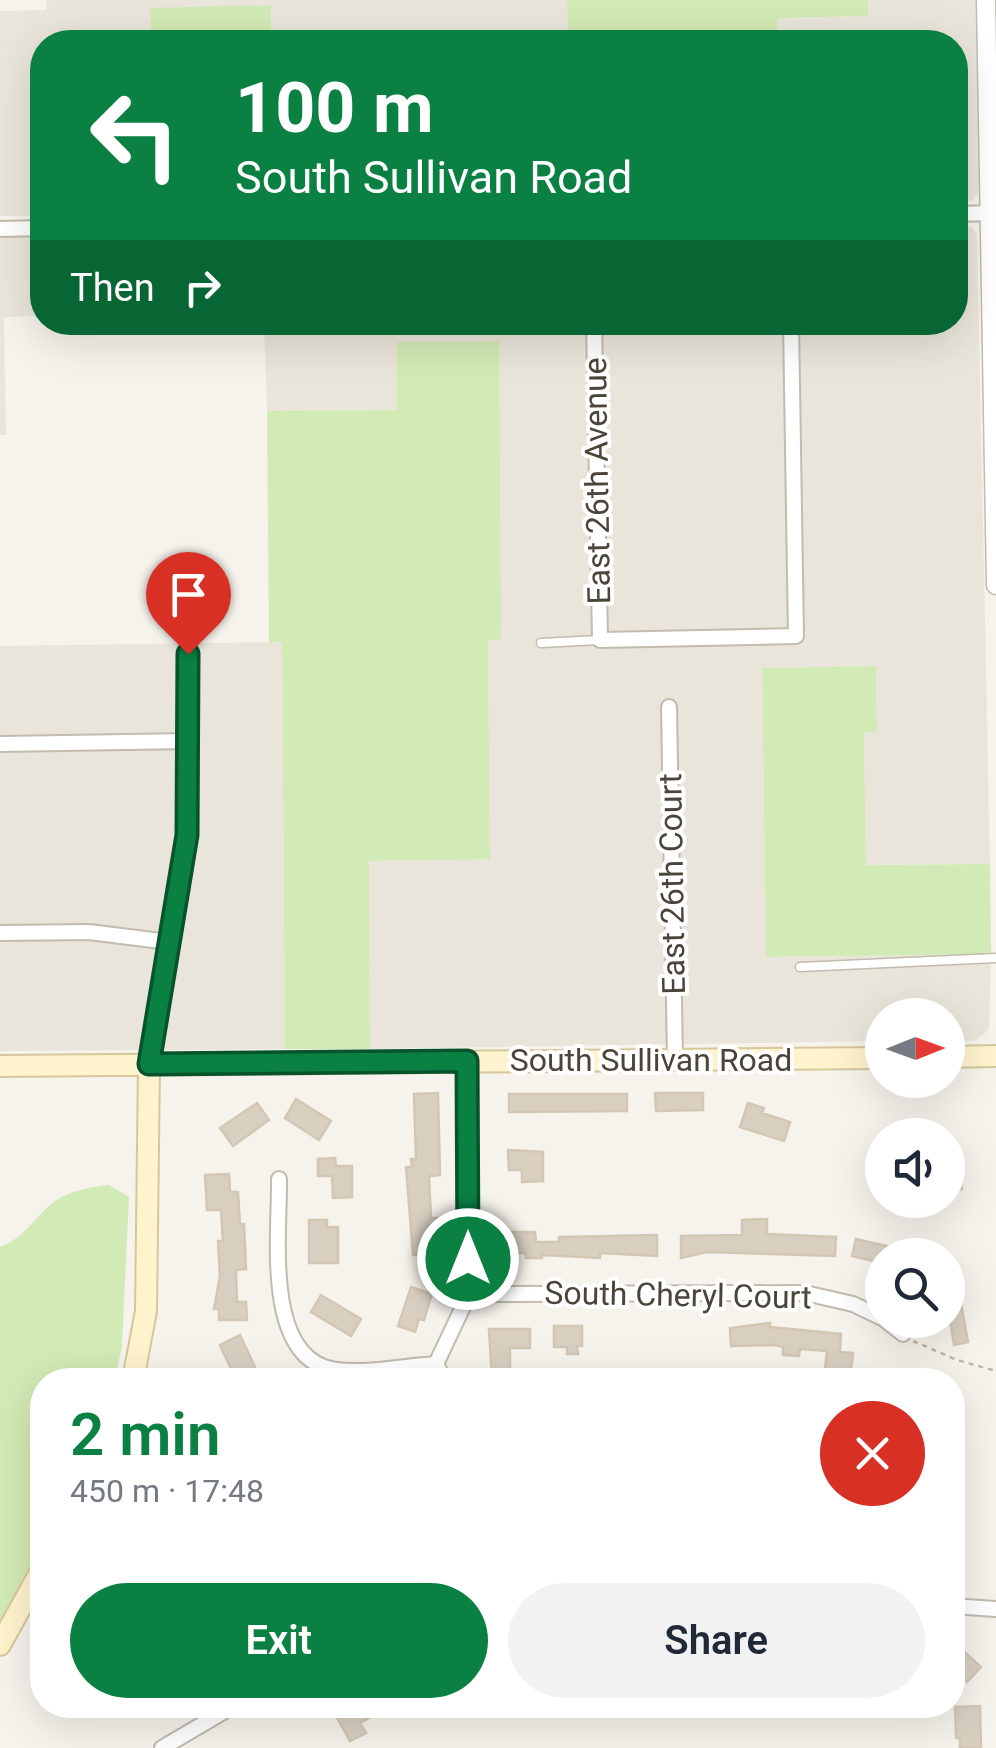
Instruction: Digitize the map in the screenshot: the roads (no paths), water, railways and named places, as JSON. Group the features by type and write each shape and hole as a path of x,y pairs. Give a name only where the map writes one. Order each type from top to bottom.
{"main road":[{"path":"965,1057 996,1056"},
{"name":"South Sullivan Road","path":"0,1066 865,1058"},
{"path":"135,1368 146,1311 149,1064"},
{"path":"0,1645 30,1591"}],"street":[{"path":"986,0 993,213 996,586"},
{"path":"968,214 993,213"},
{"path":"0,228 30,228"},
{"name":"East 26th Avenue","path":"594,335 600,640"},
{"path":"600,640 796,636 791,335"},
{"path":"149,1064 187,835 188,654"},
{"name":"East 26th Court","path":"669,707 674,1060"},
{"path":"0,744 190,742"},
{"path":"0,933 90,932 169,942"},
{"path":"436,1364 469,1294 467,1061"},
{"path":"279,1178 282,1316 295,1344 315,1361 333,1368"},
{"name":"South Cheryl Court","path":"469,1294 804,1292 865,1310"},
{"path":"371,1368 436,1364"},
{"path":"436,1364 438,1368"},
{"path":"965,1607 996,1609"},
{"path":"162,1748 213,1718"}],"lane":[{"path":"540,643 600,640"},
{"path":"800,966 996,958"}]}
